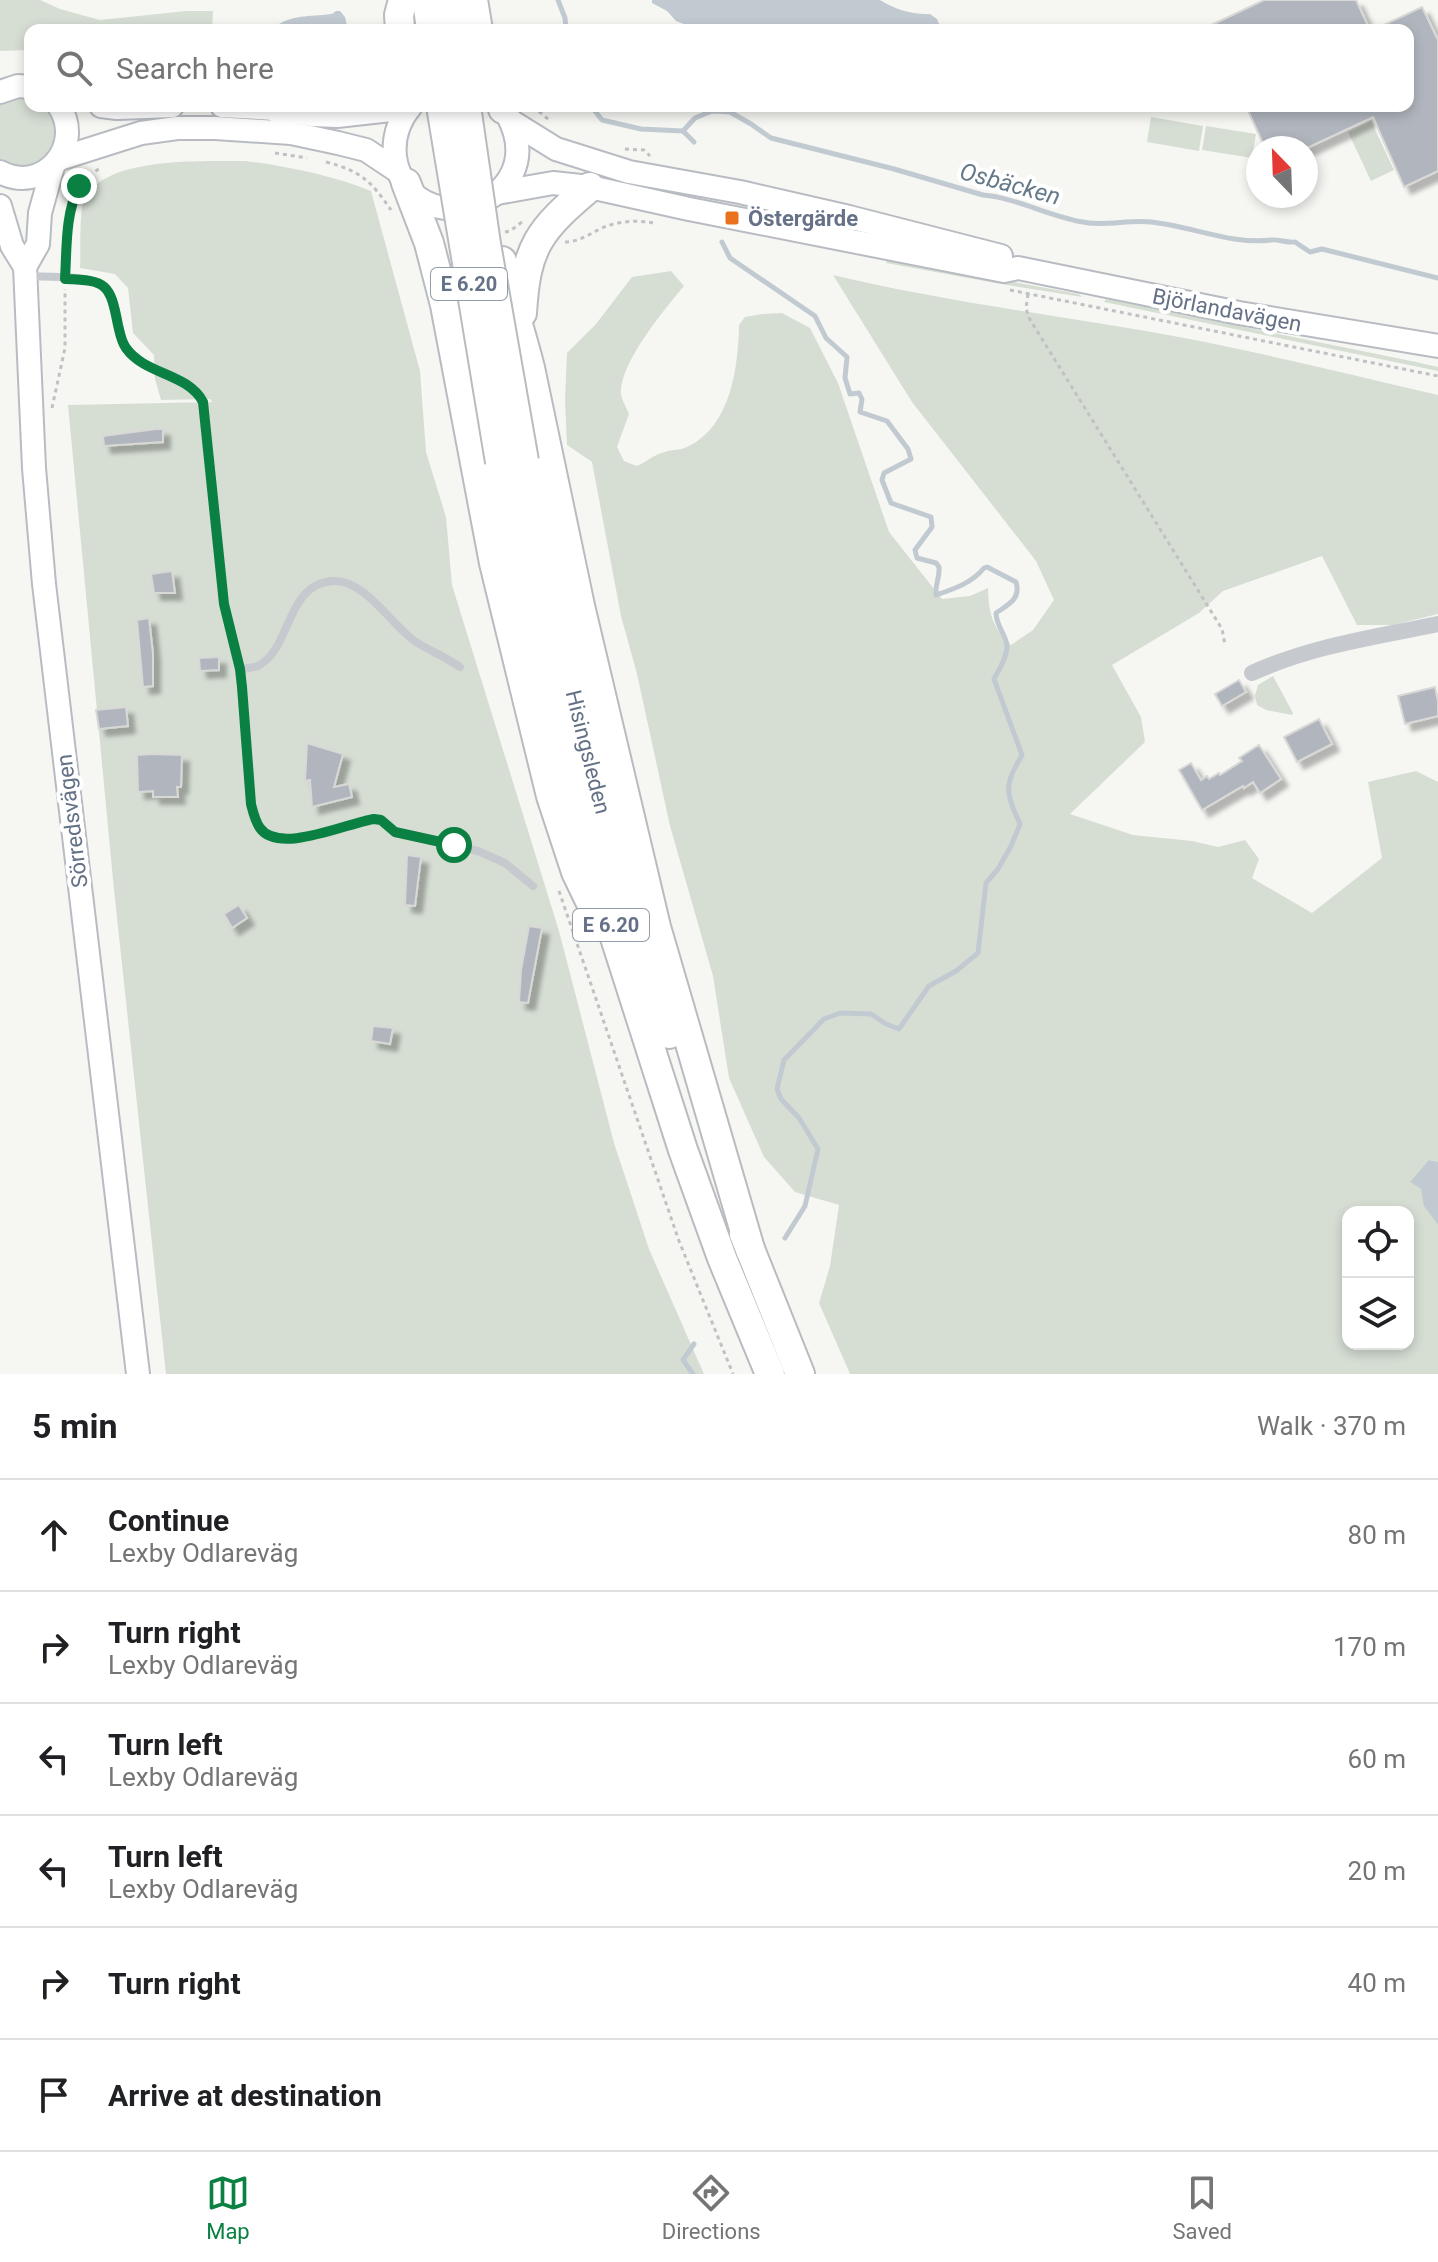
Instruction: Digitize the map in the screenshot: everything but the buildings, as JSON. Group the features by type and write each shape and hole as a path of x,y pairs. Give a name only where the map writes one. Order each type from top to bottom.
{"highway":[{"path":"400,24 404,0"},
{"path":"404,0 409,24"},
{"path":"427,0 430,24"},
{"path":"453,0 455,24"},
{"path":"473,0 477,24"},
{"name":"Hisingsleden","path":"442,112 512,462 645,965 706,1138 800,1374"},
{"name":"Hisingsleden","path":"467,112 512,462 542,658 602,897 626,974 683,1150 722,1258 770,1374"},
{"path":"402,177 429,243 445,305 494,563 551,796 576,872 626,974"},
{"path":"521,334 524,281 529,259 555,217 590,187"},
{"path":"495,195 496,233 514,317 521,334 580,606 652,913 750,1249"}],"street":[{"path":"1,91 24,86"},
{"name":"Sörredsvägen","path":"62,112 68,130 67,140 56,162 40,213 38,244 26,272 34,468 44,584 138,1374"},
{"path":"295,112 337,116 369,112"},
{"path":"402,177 395,155 395,139 407,112"},
{"path":"495,195 508,181 516,159 516,136 505,112"},
{"name":"Björlandavägen","path":"507,112 556,149 629,172 740,192 849,217 1007,257 1018,268"},
{"path":"0,172 13,178 30,178 56,162 141,133 177,128 215,128 291,133 366,150 402,177"},
{"name":"Björlandavägen","path":"402,177 420,198 446,208 467,208 495,195 553,183 590,187 1004,271 1018,268 1239,313 1438,346"},
{"name":"Sörredsvägen","path":"0,206 12,246 26,272"},
{"path":"1252,673 1283,659 1326,646 1438,624"}],"lane":[{"path":"26,272 94,281 106,288 112,298 120,337 126,348 146,365 193,388 203,402 224,604 240,669 251,804 261,830 271,837 287,840 374,819 381,820 395,832 478,851 505,863 533,886"},
{"path":"240,669 259,665 266,659 303,596 317,585 334,581 353,586 365,594 415,641 460,667"}],"path":[{"path":"271,152 315,159 359,172"},
{"path":"51,410 65,348 67,227 71,202 88,175 105,165"},
{"path":"496,233 510,231 527,218 563,242 572,242 625,221 660,224"},
{"path":"1007,290 1438,376"},
{"path":"1028,294 1026,308 1029,318 1222,629 1225,645"}],"shaded area":[{"path":"0,0 40,0 100,20 213,11 212,24 24,24 24,50 0,51"},
{"path":"652,0 880,0 904,11 930,14 939,24 684,24"},
{"path":"340,11 347,24 279,24 304,16"},
{"path":"13,96 24,97 24,112 50,112 56,135 44,161 25,169 0,164 0,101"},
{"path":"1151,117 1203,126 1199,151 1147,142"},
{"path":"1371,121 1394,170 1371,181 1348,132"},
{"path":"1206,126 1256,134 1246,136 1246,157 1202,150"},
{"path":"246,161 310,172 371,191 420,371 426,452 446,517 452,585 559,931 614,1143 649,1249 704,1374 166,1374 114,890 68,405 212,402 210,399 161,400 155,379 154,355 133,333 128,288 115,274 80,268 82,205 96,185 134,168 182,162"},
{"path":"888,259 1079,294 1082,297 886,263"},
{"path":"671,271 684,286 646,335 623,378 622,399 629,414 617,447 624,461 637,466 661,453 686,448 703,437 714,424 723,410 734,377 739,325 745,317 782,313 810,328 838,383 889,532 942,599 970,596 988,588 993,620 1011,645 1033,630 1054,600 1036,561 912,402 833,275 943,298 1206,342 1438,395 1438,614 1393,625 1357,625 1322,556 1223,591 1199,613 1112,665 1141,717 1145,742 1070,814 1133,835 1218,847 1245,840 1259,859 1252,878 1312,913 1382,858 1368,782 1416,771 1438,782 1438,1162 1429,1160 1422,1194 1426,1208 1438,1225 1438,1374 850,1374 819,1303 830,1266 839,1205 795,1192 764,1157 729,1078 713,976 670,826 637,674 621,616 592,462 567,445 567,353 596,324 632,277"},
{"path":"1106,299 1416,362 1438,367 1438,371 1104,302"},
{"path":"1273,676 1292,715 1257,705 1255,695 1258,685"},
{"path":"1429,1160 1438,1162 1438,1225 1424,1206 1421,1189 1410,1182"}],"waterway":[{"name":"Osbäcken","path":"558,0 566,24"},
{"name":"Osbäcken","path":"596,112 602,120 641,129 683,131 695,118 710,112"},
{"name":"Osbäcken","path":"730,112 771,138 1010,200 1076,221 1151,222 1226,238 1295,242 1310,252 1322,249 1438,278"},
{"path":"683,131 694,142"},
{"path":"722,242 730,258 815,316 826,338 847,357 845,378 850,394 859,393 862,399 860,412 887,421 908,449 911,459 884,473 882,480 891,503 931,517 932,527 915,550 917,558 936,563 939,567 936,595 962,585 987,567 1016,582 1017,588 1013,600 996,613 1007,646 994,679 1022,755 1012,774 1009,789 1011,804 1020,824 998,869 986,883 978,953 956,971 929,986 899,1029 871,1014 840,1013 824,1019 784,1060 777,1089 818,1149 805,1206 785,1238"},
{"path":"693,1374 683,1360 694,1344"}],"place":[{"name":"Östergärde","path":"732,218"}],"route":[{"path":"79,186 71,202 67,227 65,279 94,281 106,288 112,298 120,337 126,348 146,365 193,388 200,395 205,408 224,604 240,669 251,804 261,830 271,837 287,840 374,819 381,820 395,832 454,845"}]}
